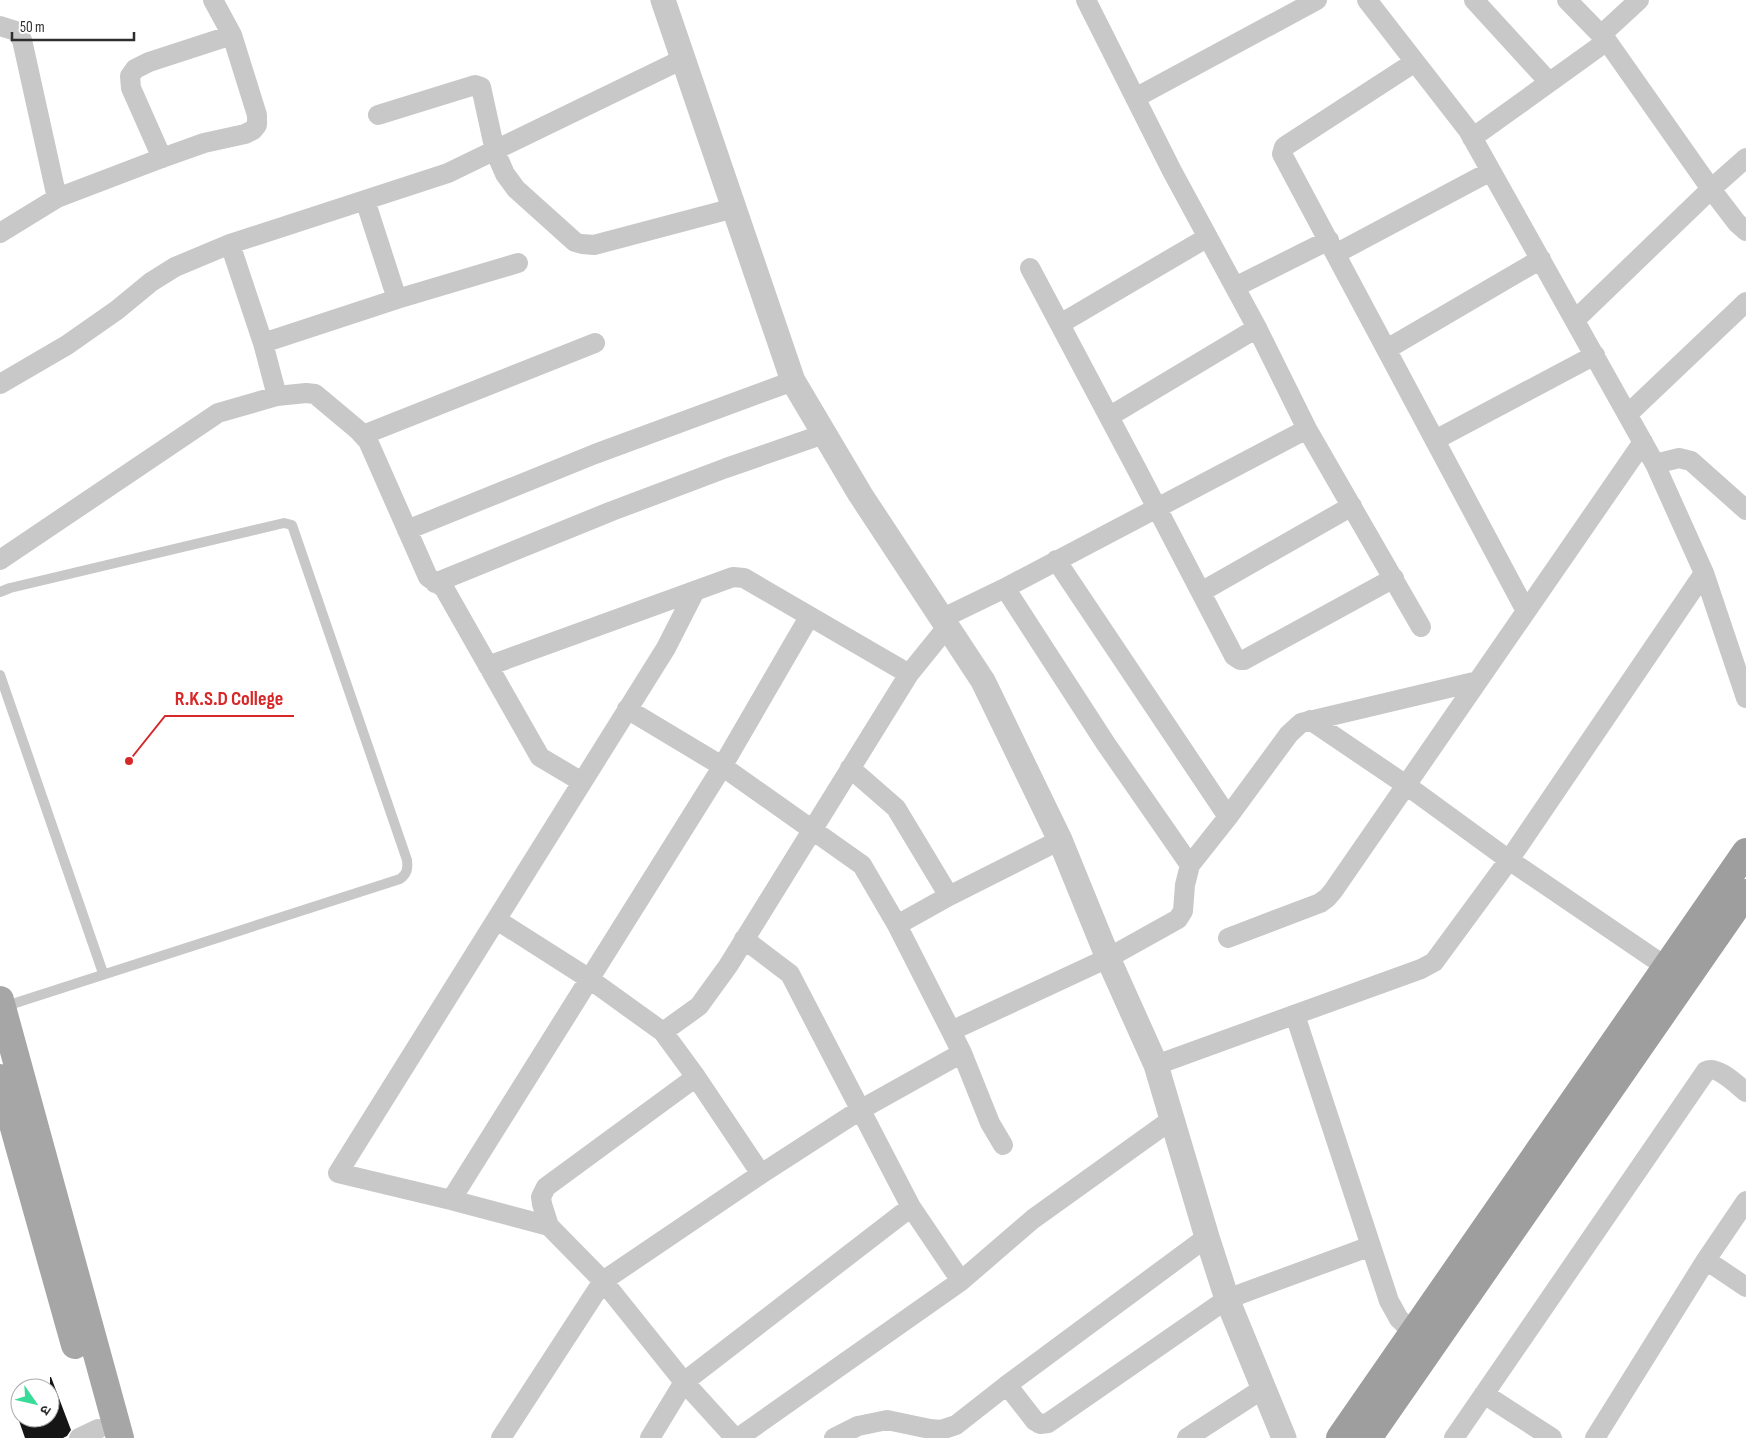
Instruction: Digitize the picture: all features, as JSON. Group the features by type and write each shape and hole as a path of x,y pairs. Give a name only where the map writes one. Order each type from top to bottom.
{"highway":[{"path":"1368,1438 1676,973 1746,852"},
{"path":"1340,1438 1413,1332 1676,973 1746,893"}],"main road":[{"path":"1,1004 100,1436"},
{"path":"0,1078 5,1116 100,1436"}],"street":[{"path":"0,233 57,198 204,143 245,134 253,130 257,125 257,115 232,35 213,0"},
{"path":"663,0 793,380 860,494 983,681 1060,840 1108,958 1156,1065 1171,1120 1227,1299 1284,1438"},
{"path":"1086,0 1135,98 1257,328 1307,429 1421,627"},
{"path":"1135,98 1317,0"},
{"path":"1367,0 1472,138 1628,414 1655,464 1704,573 1746,698"},
{"path":"1474,0 1549,82"},
{"path":"1567,0 1604,38 1711,189 1737,223 1746,231"},
{"path":"1472,138 1549,82 1604,38 1639,0"},
{"path":"0,26 16,31 22,40 57,198"},
{"path":"162,158 131,88 130,76 135,69 149,62 232,35"},
{"path":"0,384 67,345 117,310 151,282 175,267 230,244 448,173 683,59"},
{"path":"1415,62 1284,147 1282,154 1333,246 1526,611"},
{"path":"378,115 478,85 483,90 495,151 509,181 575,242 582,244 594,245 734,208"},
{"path":"1575,320 1711,189 1746,158"},
{"path":"1235,287 1333,246 1491,171"},
{"path":"365,200 397,299"},
{"path":"1060,324 1208,237"},
{"path":"230,244 263,343 277,396"},
{"path":"1387,349 1541,259"},
{"path":"263,343 397,299 518,263"},
{"path":"1030,268 1110,416 1234,656 1244,660 1394,578"},
{"path":"1628,414 1746,302"},
{"path":"1110,416 1257,328"},
{"path":"363,435 595,343"},
{"path":"1435,440 1595,355"},
{"path":"408,530 595,454 793,380"},
{"path":"0,560 218,413 277,396 315,394 368,441 428,577 435,584 444,588 540,757 582,782"},
{"path":"663,1032 699,1006 744,940 908,674 944,623 1056,560 1307,429"},
{"path":"435,584 621,507 824,434"},
{"path":"1228,938 1320,903 1327,898 1643,442"},
{"path":"1655,464 1679,458 1691,461 1746,510"},
{"path":"1201,592 1352,506"},
{"path":"1056,560 1228,817"},
{"path":"1156,1065 1421,969 1434,962 1509,860 1704,573"},
{"path":"488,666 733,577 744,578 908,674"},
{"path":"1005,588 1106,744 1190,865"},
{"path":"549,1226 338,1173 666,648 695,591"},
{"path":"451,1200 722,766 809,617"},
{"path":"951,1031 1108,958 1174,923 1182,916 1185,885 1190,865 1289,734 1301,723 1478,681"},
{"path":"627,709 722,766 862,865 897,925 951,1031 962,1053 990,1123 1003,1145"},
{"path":"1310,720 1406,785 1509,860 1676,973"},
{"path":"850,768 896,808 949,896"},
{"path":"897,925 949,896 1060,840"},
{"path":"497,920 588,978 663,1032 696,1077 760,1174"},
{"path":"744,940 790,974 911,1207 961,1281"},
{"path":"1294,1015 1389,1301 1399,1319 1413,1332"},
{"path":"501,1438 603,1281 760,1174 860,1110 962,1053"},
{"path":"1454,1438 1706,1071 1710,1069 1717,1070 1746,1092"},
{"path":"696,1077 546,1187 541,1197 549,1226 603,1281 684,1382 736,1438 961,1281 1033,1219 1171,1120"},
{"path":"1595,1438 1706,1260 1746,1201"},
{"path":"650,1438 684,1382 911,1207"},
{"path":"834,1438 858,1426 887,1420 924,1433 956,1425 1007,1385 1207,1238"},
{"path":"1007,1385 1035,1421 1040,1424 1048,1423 1227,1299 1371,1246"},
{"path":"1706,1260 1746,1287"},
{"path":"1187,1438 1264,1388"},
{"path":"1484,1394 1552,1438"}],"lane":[{"path":"0,592 10,588 284,523 289,524 294,528 407,860 406,873 400,879 103,974 1,1004"},
{"path":"0,675 103,974"}],"building":[{"path":"60,1401 71,1430 67,1436 63,1438 25,1438 22,1428 60,1428"}],"place":[{"name":"R.K.S.D College","path":"129,761"}]}
